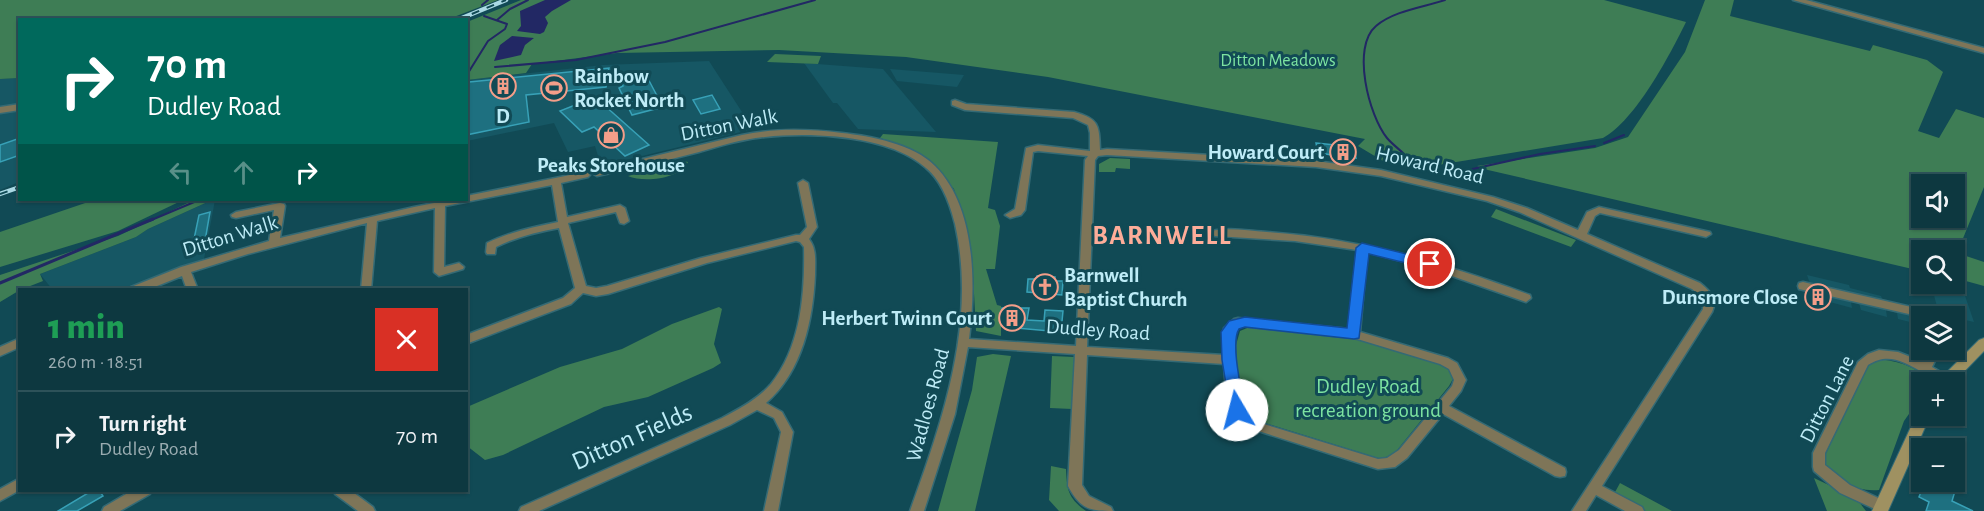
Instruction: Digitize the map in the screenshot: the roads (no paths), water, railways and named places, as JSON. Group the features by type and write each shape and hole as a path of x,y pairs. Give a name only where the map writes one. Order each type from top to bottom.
{"main road":[{"name":"Ditton Lane","path":"1957,372 1984,344"},
{"name":"Ditton Lane","path":"1881,509 1919,426"}],"street":[{"path":"1797,0 1984,51"},
{"path":"954,103 964,107 1058,113 1085,118 1092,122 1096,129 1095,154 1090,160 1075,486 1084,500 1106,511"},
{"path":"0,110 18,107"},
{"name":"Ditton Walk","path":"597,173 764,134 808,133 870,140"},
{"name":"Wadloes Road","path":"870,140 922,160 938,177 952,200 961,228 967,277 964,343 954,392 917,511"},
{"name":"Howard Road","path":"1010,214 1020,210 1029,150 1045,148 1095,154 1107,152 1277,161 1361,169 1490,199 1581,234 1696,286 1704,291 1710,304 1595,488"},
{"name":"Ditton Walk","path":"468,199 585,175"},
{"path":"556,182 563,223 581,289"},
{"name":"Ditton Fields","path":"526,511 716,425 758,404 774,388 788,370 796,353 810,272 809,246 803,239 812,227 803,183"},
{"name":"Ditton Walk","path":"140,288 185,270 274,242 460,201"},
{"path":"440,205 439,272 459,267"},
{"path":"241,216 280,206 274,242"},
{"path":"492,252 492,244 521,232 620,208 624,221"},
{"path":"1581,234 1591,214 1599,210 1706,234"},
{"path":"366,288 372,219"},
{"path":"1215,233 1284,236 1362,248 1462,274 1527,298"},
{"path":"581,289 596,292 608,290 705,260 782,241 803,239"},
{"path":"1354,334 1362,248"},
{"path":"185,270 191,288"},
{"path":"1804,286 1838,290 1911,310"},
{"path":"468,339 567,301 581,289"},
{"path":"1238,322 1354,334 1444,361 1453,366 1460,380 1457,388 1442,408 1403,454 1390,463 1378,464 1253,424 1242,418 1237,410 1229,360 1229,332 1230,328 1238,322"},
{"path":"0,352 18,343"},
{"name":"Dudley Road","path":"964,343 1229,360"},
{"name":"Ditton Lane","path":"1881,509 1829,478 1819,467 1819,453 1864,362 1881,354 1903,359 1932,372"},
{"path":"1926,368 1930,360"},
{"path":"758,404 778,415 787,432 771,511"},
{"path":"1442,408 1560,472"},
{"path":"0,496 18,484"},
{"path":"1579,511 1595,488 1637,511"},
{"path":"109,511 142,492"},
{"path":"343,492 368,511"}],"waterway":[{"path":"482,5 488,0"},
{"path":"497,20 510,9 528,0"},
{"path":"495,67 576,60 665,42 815,0"},
{"path":"1404,154 1387,138 1374,114 1365,82 1365,49 1369,36 1383,21 1400,13 1445,0"},
{"path":"468,73 488,41 505,29 507,24 484,16"},
{"path":"1604,143 1624,135"},
{"path":"1468,170 1540,154 1595,146"},
{"path":"149,221 197,201"},
{"path":"0,283 153,219"}],"railway":[{"path":"462,18 506,0"},
{"path":"0,194 18,188"}],"place":[{"name":"D","path":"503,86"},
{"name":"Rainbow Rocket North","path":"554,88"},
{"name":"Peaks Storehouse","path":"611,135"},
{"name":"Howard Court","path":"1343,152"},
{"name":"Barnwell Baptist Church","path":"1045,287"},
{"name":"Dunsmore Close","path":"1818,297"},
{"name":"Herbert Twinn Court","path":"1012,318"}],"district":[{"name":"BARNWELL","path":"1162,235"}],"park label":[{"name":"Ditton Meadows","path":"1278,61"},
{"name":"Dudley Road recreation ground","path":"1368,398"}]}
